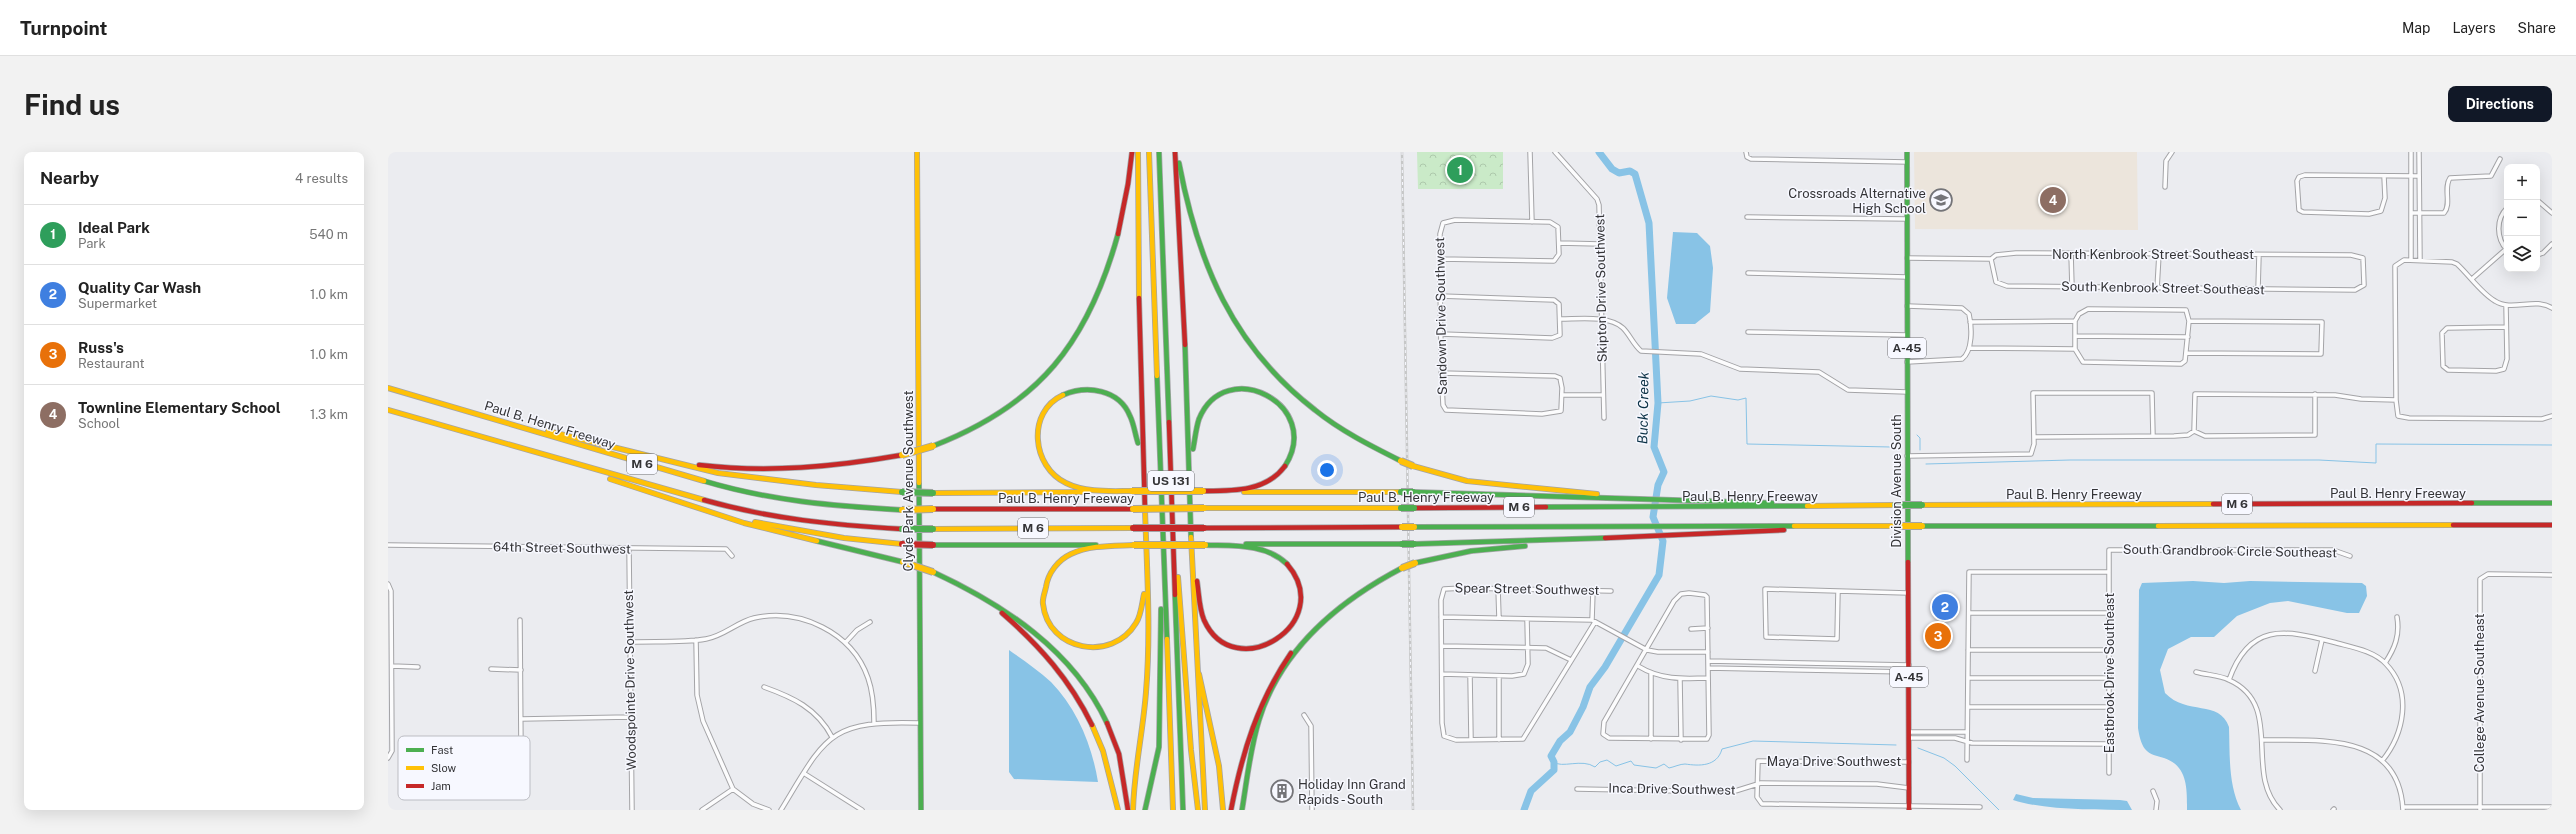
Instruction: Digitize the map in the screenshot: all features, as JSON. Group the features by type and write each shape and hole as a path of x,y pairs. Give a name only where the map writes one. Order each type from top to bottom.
{"main road":[{"name":"Clyde Park Avenue Southwest","path":"917,152 921,810"},
{"path":"654,458 717,468 778,469 847,464 902,455 933,446 987,423 1012,406 1046,376 1066,350 1089,310 1112,257 1125,206 1132,152"},
{"path":"1133,810 1134,774 1144,710 1148,658 1142,481 1138,152"},
{"name":"US 131","path":"1149,152 1173,810"},
{"name":"US 131","path":"1159,152 1183,810"},
{"path":"1175,152 1190,482 1196,701 1205,810"},
{"path":"1178,152 1185,202 1201,256 1222,303 1250,346 1281,382 1310,408 1350,435 1400,461 1413,466 1447,476 1487,484 1720,504"},
{"name":"Division Avenue South","path":"1907,152 1909,808"},
{"name":"Paul B. Henry Freeway","path":"388,388 733,490 815,505 902,510 1625,507 1827,503 1844,506 2552,503"},
{"path":"1132,491 1077,488 1063,482 1049,471 1041,458 1036,438 1040,419 1050,404 1066,392 1087,388 1103,391 1121,401 1132,416 1135,424 1142,481"},
{"path":"1190,482 1196,422 1212,399 1225,391 1244,388 1259,390 1274,398 1288,414 1293,429 1293,448 1283,469 1276,477 1257,486 1203,491"},
{"name":"M 6","path":"388,410 524,450 746,512 826,525 902,529 1625,527 1815,530 1826,527 1895,526 2552,525"},
{"path":"481,415 654,458 736,476 816,486 933,493 1132,491 1413,492 1625,497"},
{"path":"524,450 776,532 903,562 934,572 1014,616 1050,647 1093,698 1115,742 1128,810"},
{"path":"721,514 814,533 902,544 933,545 1414,544 1609,538"},
{"path":"1172,520 1180,596 1191,750 1198,810"},
{"path":"1231,810 1247,737 1261,700 1292,651 1324,619 1358,592 1402,568 1415,563 1471,550 1720,529"},
{"path":"1134,545 1084,550 1068,556 1054,568 1046,584 1044,607 1047,620 1062,639 1082,648 1099,649 1118,642 1131,633 1142,611 1145,556"},
{"path":"1192,553 1201,610 1207,625 1218,637 1234,646 1253,649 1270,645 1284,636 1294,623 1300,602 1298,584 1288,565 1278,556 1261,550 1205,545"},
{"path":"1145,810 1157,759 1160,727 1163,553"},
{"path":"987,600 1044,650 1077,693 1101,743 1110,769 1118,810"},
{"path":"1242,810 1254,745 1265,705 1294,654 1324,619"},
{"path":"1195,643 1201,690 1219,766 1223,810"}],"street":[{"path":"1440,259 1554,261 1559,254 1560,243 1558,227 1555,224 1532,222 1530,152"},
{"name":"Skipton Drive Southwest","path":"1555,152 1597,199 1600,244 1604,418"},
{"path":"1746,152 1747,157 1907,162"},
{"path":"2165,187 2166,161 2172,152"},
{"path":"2411,152 2411,260"},
{"path":"2419,152 2420,260"},
{"path":"2411,214 2444,213 2447,209 2447,183 2450,178 2491,176 2500,159"},
{"path":"2384,176 2385,198 2381,212 2369,214 2303,212 2299,210 2297,186 2299,177 2320,175 2419,176"},
{"path":"2540,202 2552,212"},
{"path":"2504,212 2500,217 2499,224 2501,239 2504,246"},
{"path":"1747,217 1907,219"},
{"name":"Sandown Drive Southwest","path":"1532,222 1455,220 1443,223 1440,230 1441,373 1443,405 1446,410 1554,414 1561,411 1562,395"},
{"path":"1560,243 1600,244"},
{"path":"2540,254 2552,244"},
{"path":"2473,278 2504,252"},
{"name":"North Kenbrook Street Southeast","path":"1907,258 1991,259 2004,253 2362,257 2364,285 2355,290"},
{"path":"2071,253 2072,287"},
{"path":"2157,289 2159,254"},
{"path":"2258,289 2259,255"},
{"name":"South Kenbrook Street Southeast","path":"1991,259 1996,282 2001,285 2157,289 2355,290"},
{"path":"2552,308 2544,304 2506,305 2495,301 2473,278 2452,262 2411,260 2397,263 2394,276 2396,400 2398,416 2409,418 2526,419 2547,418 2552,416"},
{"path":"1748,273 1907,277"},
{"path":"1440,296 1554,300 1559,304 1561,319 1560,335 1552,338 1441,334"},
{"path":"2506,305 2507,359 2504,369 2496,371 2445,369 2442,356 2444,329 2450,327 2506,327"},
{"path":"1907,306 1962,308 1969,314 1970,322 1970,348 1968,353 1958,361 1907,362"},
{"path":"2088,309 2186,310 2189,321 2185,361 2181,364 2090,364 2083,362 2075,349 2075,321 2079,314 2088,309"},
{"path":"1561,319 1601,320 1622,327 1638,348 1646,352 1701,354 1740,369 1819,372 1848,390 1907,392"},
{"path":"1970,322 2075,321"},
{"path":"2186,353 2321,354 2322,322 2189,321"},
{"path":"1748,332 1907,334"},
{"path":"2075,336 2188,337"},
{"path":"1970,348 2075,349"},
{"path":"1441,373 1555,376 1560,378 1562,395 1604,395"},
{"path":"1907,456 2027,456 2033,451 2033,393 2152,392 2153,436"},
{"path":"2194,431 2195,394 2315,394 2396,400"},
{"path":"2194,431 2205,436 2315,435 2315,394"},
{"path":"2034,436 2184,436 2194,431"},
{"name":"64th Street Southwest","path":"388,546 726,549 732,556"},
{"name":"Woodspointe Drive Southwest","path":"629,549 632,810"},
{"name":"South Grandbrook Circle Southeast","path":"2109,550 2333,550 2350,556"},
{"name":"Eastbrook Drive Southeast","path":"2108,774 2109,550"},
{"path":"1967,760 1969,572 2109,572"},
{"name":"College Avenue Southeast","path":"2480,809 2479,583 2481,576 2552,575"},
{"path":"389,585 391,591 392,666 392,751 389,757"},
{"path":"1498,588 1499,618"},
{"name":"Spear Street Southwest","path":"1441,617 1441,600 1444,590 1498,588 1611,591"},
{"path":"1838,591 1837,639 1766,637 1765,589 1838,591 1908,593"},
{"path":"1593,591 1594,621 1527,736 1517,740 1449,739 1444,736 1442,723 1441,617 1594,621 1647,650 1658,652 1708,652"},
{"path":"1681,594 1705,595 1708,608 1708,628 1710,723 1707,739 1681,740 1609,738 1603,734 1604,722 1638,666 1674,601 1681,594"},
{"path":"1968,613 2109,613"},
{"path":"630,642 696,640 718,636 752,619 772,616 810,622 846,642 861,663 868,678 872,695 874,723"},
{"path":"2385,663 2393,651 2399,630 2397,617"},
{"path":"1442,674 1498,676 1524,674 1527,670 1527,619"},
{"path":"520,620 521,736"},
{"path":"846,642 857,630 870,622"},
{"path":"1691,629 1708,628"},
{"path":"2229,680 2234,665 2244,650 2258,640 2280,632 2300,633 2365,651 2385,663 2397,679 2402,697 2400,728 2394,746 2382,761"},
{"path":"696,640 699,708 733,789 753,804 769,810"},
{"path":"2315,671 2322,640"},
{"path":"1442,646 1551,649 1571,660"},
{"path":"1968,650 2109,650"},
{"path":"1708,661 1909,669"},
{"path":"392,666 418,667"},
{"path":"1638,666 1651,674 1680,679 1708,678"},
{"path":"1708,668 1909,669"},
{"path":"491,670 521,670"},
{"path":"2196,672 2229,680 2244,691 2256,705 2262,726 2262,772 2265,789 2280,810"},
{"path":"1651,674 1651,739"},
{"path":"1470,675 1471,739"},
{"path":"1498,676 1499,740"},
{"path":"1968,678 2109,678"},
{"path":"1680,679 1681,740"},
{"path":"764,687 798,700 808,707 832,737"},
{"path":"1968,707 2109,707"},
{"path":"1304,715 1311,726 1312,810"},
{"path":"522,719 630,717"},
{"path":"781,810 819,751 832,737 853,726 874,723 920,723"},
{"path":"1909,735 1967,732"},
{"path":"1909,735 1955,738 1967,742 2109,744"},
{"path":"2262,740 2351,744 2367,749 2382,761 2395,776 2403,809 2552,807"},
{"name":"Maya Drive Southwest","path":"1757,784 1758,761 1909,762"},
{"path":"805,774 862,810"},
{"path":"1757,784 1759,802 1771,804 1909,808 1980,807"},
{"name":"Inca Drive Southwest","path":"1577,789 1732,792 1757,784 1877,784 1909,788"},
{"path":"702,810 733,789"},
{"path":"2153,791 2157,801 2156,810"}],"shaded area":[{"path":"1914,152 2137,152 2138,230 1915,229"}],"green space":[{"path":"1417,152 1503,152 1503,189 1418,189"}],"water":[{"path":"1673,232 1697,233 1710,246 1713,268 1710,312 1695,324 1676,324 1667,298"},
{"path":"2193,581 2224,583 2250,581 2362,583 2366,586 2367,596 2359,613 2347,613 2288,601 2270,603 2237,616 2214,637 2191,637 2168,649 2160,670 2165,693 2174,700 2183,704 2218,713 2224,718 2229,727 2232,780 2241,810 2187,810 2186,786 2182,772 2172,762 2149,753 2142,745 2140,739 2138,728 2139,590 2142,583"},
{"path":"1009,650 1036,669 1051,682 1068,704 1076,716 1087,741 1092,755 1098,782 1014,779 1009,772"},
{"path":"2016,794 2033,798 2120,800 2127,801 2132,810 2071,809 2040,806 2013,800"}],"waterway":[{"name":"Buck Creek","path":"1524,810 1531,791 1554,770 1554,762 1551,756 1560,741 1570,732 1583,707 1590,687 1605,667 1659,575 1663,541 1653,517 1658,485 1664,472 1654,447 1658,403 1649,223 1635,174 1630,171 1619,173 1612,169 1599,152"},
{"path":"1658,403 1690,401 1711,396 1738,400 1746,398 1747,444 1891,447 1895,439 1899,436"},
{"path":"1917,435 1920,438 1920,450"},
{"path":"1926,464 2070,460 2319,460 2376,463 2376,444 2552,445"},
{"path":"1554,762 1557,764 1584,763 1595,767 1600,762 1607,760 1616,766 1631,761 1634,765 1656,768 1664,764 1669,768 1683,764 1707,764 1716,759 1720,755 1722,749 1753,741 1896,745"},
{"path":"1918,748 1944,758 1955,766 1999,810"}],"railway":[{"path":"1402,152 1413,810"}],"traffic: fast":[{"path":"1159,152 1169,422"},
{"path":"1907,152 1908,562"},
{"path":"1179,163 1187,200 1208,268 1223,300 1241,330 1261,358 1286,385 1325,418 1356,438 1401,461"},
{"path":"933,446 970,430 1002,411 1030,390 1054,366 1074,338 1091,307 1106,273 1118,234"},
{"path":"1185,345 1191,537"},
{"path":"1157,376 1167,639"},
{"path":"1193,449 1199,419 1212,400 1229,391 1248,389 1266,395 1282,407 1292,424 1294,444 1285,466"},
{"path":"1063,395 1082,390 1092,390 1110,395 1118,400 1125,407 1133,422 1138,443"},
{"path":"704,481 729,488 802,502 902,510"},
{"path":"919,483 921,810"},
{"path":"902,492 933,493"},
{"path":"1401,492 1413,492"},
{"path":"1413,492 1772,503"},
{"path":"2472,503 2552,503"},
{"path":"1895,505 1922,505"},
{"path":"1546,507 1807,506"},
{"path":"1401,508 1414,508"},
{"path":"1414,527 1794,526"},
{"path":"1922,526 2158,526"},
{"path":"902,529 933,529"},
{"path":"1414,544 1605,538"},
{"path":"817,541 903,562"},
{"path":"1246,544 1402,544"},
{"path":"1402,544 1414,544"},
{"path":"933,545 1096,545"},
{"path":"1205,545 1237,546 1259,549 1269,552 1287,564"},
{"path":"1415,563 1471,551 1525,546"},
{"path":"1242,810 1251,753 1259,720 1269,694 1282,671 1297,649 1335,612 1356,596 1402,568"},
{"path":"933,572 985,599 1034,632 1056,652 1075,673 1093,697 1107,723"},
{"path":"1175,595 1183,810"},
{"path":"1145,810 1159,747 1161,609"}],"traffic: slow":[{"path":"917,152 919,483"},
{"path":"1138,152 1139,298"},
{"path":"1149,152 1157,376"},
{"path":"388,388 704,481"},
{"path":"1063,395 1051,403 1043,414 1039,426 1038,439 1040,453 1046,465 1055,475 1066,483 1074,486 1099,491 1132,491"},
{"path":"388,410 704,500"},
{"path":"548,431 718,473 816,485 902,492"},
{"path":"902,455 933,446"},
{"path":"1401,461 1413,466"},
{"path":"1413,466 1467,481 1597,494"},
{"path":"610,479 744,523 817,541"},
{"path":"1132,491 1203,491"},
{"path":"933,493 1088,492"},
{"path":"1244,492 1401,492"},
{"path":"1922,505 2213,504"},
{"path":"1807,506 1895,505"},
{"path":"1204,508 1401,508"},
{"path":"1133,509 1204,508"},
{"path":"902,510 933,509"},
{"path":"1133,810 1135,780 1145,707 1148,647 1145,510"},
{"path":"755,522 844,538 902,544"},
{"path":"2158,526 2453,525"},
{"path":"1794,526 1895,526"},
{"path":"1895,526 1922,526"},
{"path":"1402,527 1414,527"},
{"path":"933,529 1133,528"},
{"path":"1191,537 1205,810"},
{"path":"1134,545 1094,547 1078,551 1066,557 1058,563 1051,572 1047,582 1043,604 1047,620 1056,632 1068,641 1082,646 1097,647 1112,644 1125,636 1138,620 1144,594"},
{"path":"1134,545 1205,545"},
{"path":"903,562 933,572"},
{"path":"1402,568 1415,563"},
{"path":"1178,577 1191,750 1198,810"},
{"path":"1167,639 1173,810"},
{"path":"1199,674 1219,766 1223,810"},
{"path":"1092,725 1103,751 1118,810"}],"traffic: jam":[{"path":"1118,234 1128,184 1132,152"},
{"path":"1175,152 1185,345"},
{"path":"1139,298 1145,510"},
{"path":"1169,422 1175,595"},
{"path":"699,465 776,469 801,468 851,463 902,455"},
{"path":"1203,491 1237,490 1258,485 1277,475 1285,466"},
{"path":"704,500 729,507 803,520 902,529"},
{"path":"2213,504 2472,503"},
{"path":"1414,508 1546,507"},
{"path":"933,509 1133,509"},
{"path":"2453,525 2552,525"},
{"path":"1204,528 1402,527"},
{"path":"1133,528 1204,528"},
{"path":"1605,538 1784,530"},
{"path":"902,544 933,545"},
{"path":"1908,562 1909,810"},
{"path":"1197,581 1202,615 1218,639 1237,648 1257,647 1276,639 1291,625 1300,607 1299,586 1287,564"},
{"path":"1002,613 1016,625 1053,664 1074,693 1092,725"},
{"path":"1231,810 1240,768 1260,709 1279,671 1291,653"},
{"path":"1107,723 1119,754 1128,810"}],"place":[{"name":"Ideal Park","path":"1460,170"},
{"name":"Crossroads Alternative High School","path":"1941,200"},
{"name":"Townline Elementary School","path":"2053,200"},
{"name":"Quality Car Wash","path":"1945,607"},
{"name":"Russ's","path":"1938,636"},
{"name":"Holiday Inn Grand Rapids - South","path":"1282,791"}]}
